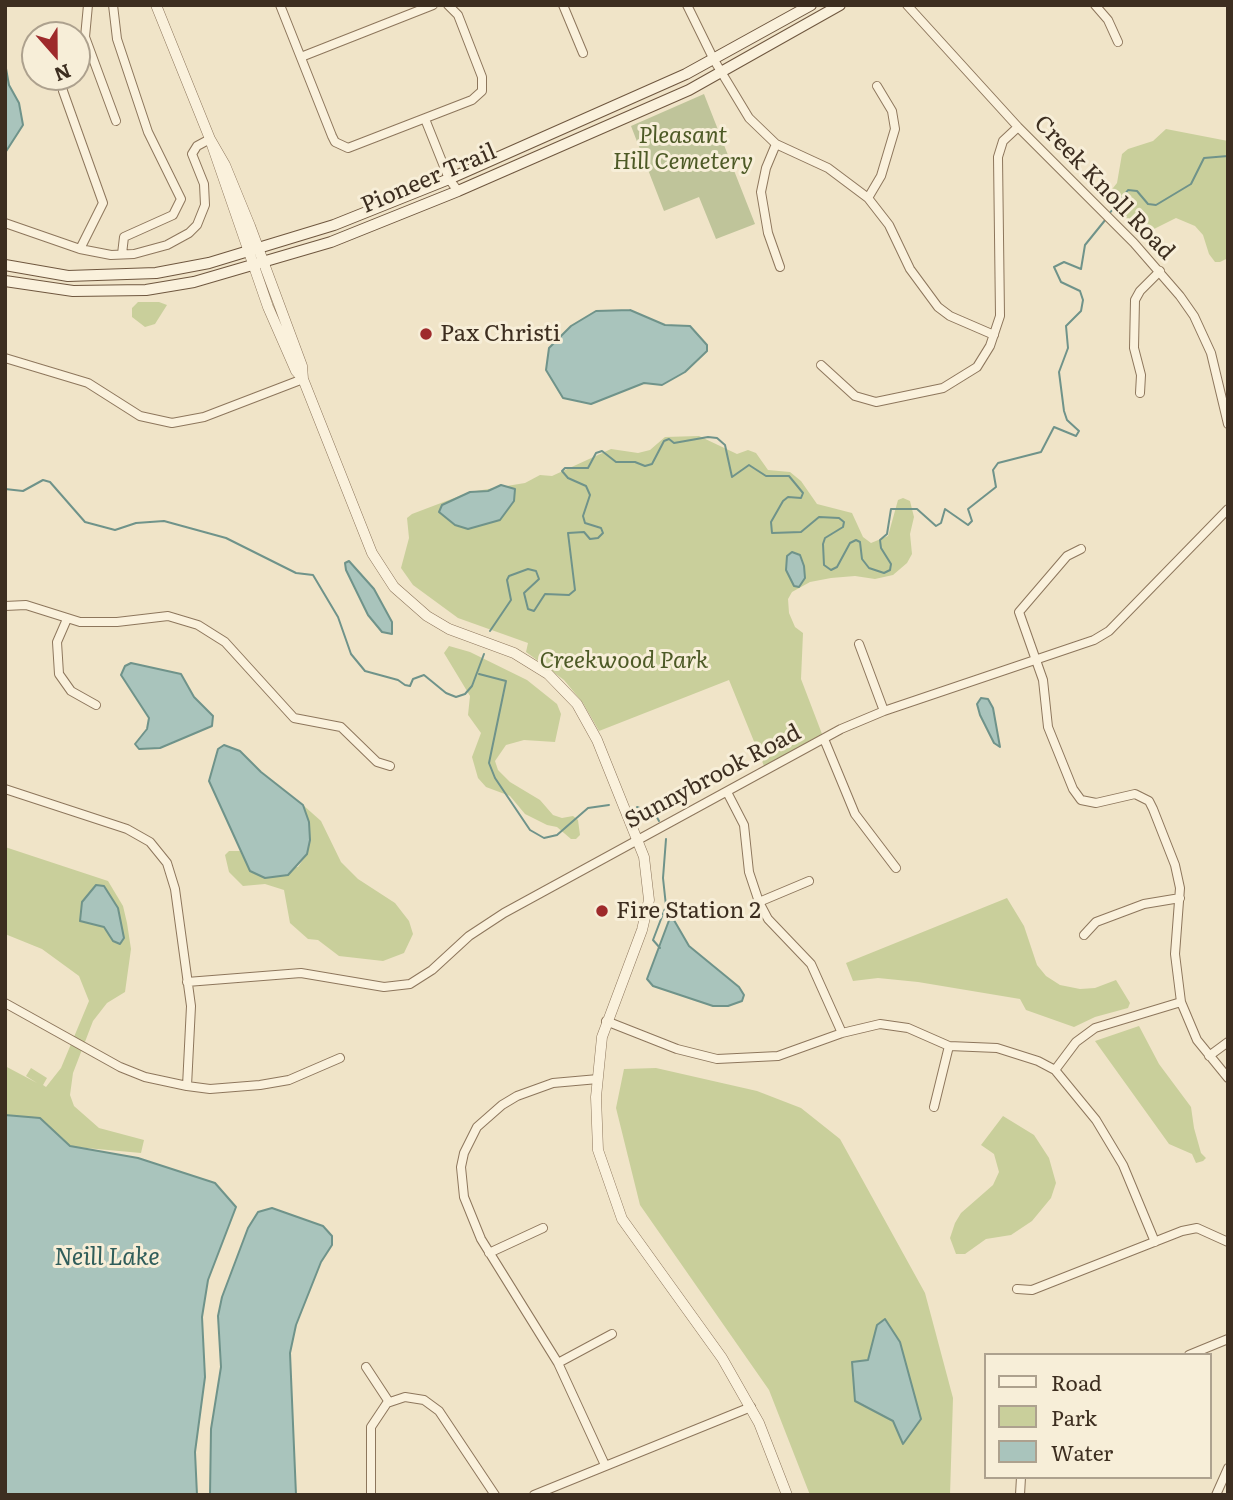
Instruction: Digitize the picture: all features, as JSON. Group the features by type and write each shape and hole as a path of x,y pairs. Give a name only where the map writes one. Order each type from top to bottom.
{"main road":[{"name":"Pioneer Trail","path":"5,265 68,276 130,276 186,268 253,250 369,212 449,179 714,60 811,5"},
{"name":"Pioneer Trail","path":"5,281 73,291 146,290 194,282 258,264 380,224 722,73 840,5"}],"street":[{"path":"113,5 117,39 150,138 181,199 173,215 124,237 122,254"},
{"path":"280,5 332,136 341,146 355,147 472,100 482,91 484,84 458,15 448,5"},
{"path":"301,57 433,5"},
{"path":"563,5 583,54"},
{"path":"687,5 714,60 749,118 776,144 828,168 868,198 889,225 910,269 939,307 950,316 994,335"},
{"name":"Creek Knoll Road","path":"906,5 1018,127 1160,271 1204,335 1228,424"},
{"path":"1095,5 1108,20 1118,43"},
{"path":"158,6 210,139 225,165 285,345 303,379 365,538 386,576 427,616 449,629 514,653 563,688 577,704 597,740 637,841 649,883 647,915 606,1021 598,1079 598,1150 622,1219 634,1239 702,1327 751,1407 787,1495"},
{"path":"91,54 116,121"},
{"path":"868,198 881,176 895,129 892,111 877,86"},
{"path":"63,91 103,203 80,249"},
{"path":"425,119 449,179 458,191"},
{"path":"821,365 855,396 887,402 928,393 957,382 976,368 994,335 1002,302 998,157 1003,141 1018,127"},
{"path":"5,223 80,249 122,254 167,245 197,225 205,195 192,154 197,146 210,139"},
{"path":"776,144 766,168 761,192 768,233 780,267"},
{"path":"1140,393 1140,376 1134,348 1135,300 1160,271"},
{"path":"5,358 88,383 141,416 172,423 204,417 303,379"},
{"name":"Sunnybrook Road","path":"187,982 301,973 384,987 410,984 432,970 486,923 824,739 884,711 1094,640 1109,631 1228,509"},
{"path":"1081,549 1067,556 1019,612 1045,689 1048,727 1073,789 1082,804 1096,803 1128,793 1149,802 1175,865 1180,898 1175,954 1181,1002 1191,1028 1209,1056 1228,1078"},
{"path":"5,607 26,605 67,619 99,624 168,615 198,625 225,642 294,718 341,727 377,762 390,766"},
{"path":"67,619 57,642 59,674 71,691 96,705"},
{"path":"859,644 884,711"},
{"path":"824,739 855,814 896,868"},
{"path":"5,789 127,829 143,837 159,852 172,876 187,982 192,1033 187,1086"},
{"path":"727,792 744,825 748,872 759,902 768,919 811,964 842,1032"},
{"path":"143,837 148,827"},
{"path":"759,902 809,881"},
{"path":"1084,935 1097,922 1132,908 1158,900 1180,898"},
{"path":"1055,1070 1076,1042 1096,1028 1181,1002"},
{"path":"5,1003 120,1067 187,1086 234,1089 270,1083 315,1071 340,1058"},
{"path":"606,1021 696,1056 737,1061 778,1056 864,1026 893,1025 908,1028 949,1046 997,1048 1055,1070 1096,1120 1123,1165 1155,1242"},
{"path":"1209,1056 1228,1042"},
{"path":"934,1107 949,1046"},
{"path":"598,1079 571,1080 535,1088 502,1105 477,1128 464,1153 462,1182 464,1196 489,1253 558,1363 604,1465"},
{"path":"489,1253 543,1228"},
{"path":"1017,1289 1032,1290 1197,1228 1228,1242"},
{"path":"558,1363 612,1334"},
{"path":"1193,1353 1228,1339"},
{"path":"366,1367 389,1402"},
{"path":"371,1495 372,1427 380,1409 389,1402 415,1397 432,1404 495,1495"},
{"path":"534,1495 751,1407"},
{"path":"1216,1495 1228,1468"}],"green space":[{"name":"Pleasant Hill Cemetery","path":"704,94 755,224 716,239 699,197 664,211 631,126"},
{"path":"1166,129 1228,141 1228,258 1220,262 1215,262 1209,254 1203,235 1195,226 1176,218 1154,229 1116,214 1108,201 1109,193 1117,183 1122,154 1128,149 1153,141"},
{"path":"138,302 159,302 167,305 155,324 145,327 132,317 132,308"},
{"name":"Creekwood Park","path":"699,436 737,454 748,450 756,453 768,470 790,472 801,481 817,504 852,513 863,537 871,543 888,536 898,500 903,498 910,501 914,517 910,534 912,554 907,563 893,575 875,579 855,576 831,578 810,582 792,592 788,599 789,613 795,627 803,633 801,679 822,734 764,766 729,680 599,731 583,703 564,680 526,652 528,643 458,618 413,585 401,568 409,538 407,518 412,514 470,492 525,483 540,475 552,476 611,449 638,453 650,450 665,437"},
{"path":"449,646 470,652 527,680 557,704 561,714 555,742 524,740 506,745 495,761 498,770 510,782 540,800 553,815 562,818 573,816 578,820 580,835 576,839 571,839 557,827 525,814 510,796 486,787 478,778 472,757 481,733 468,715 470,696 444,653"},
{"path":"303,805 321,821 341,862 358,879 395,903 409,921 413,934 404,953 383,961 339,956 318,940 308,939 290,923 284,890 265,884 243,886 229,872 225,855 229,851 240,851 250,871 298,867 307,854 310,841 309,822"},
{"name":"Neill Lake","path":"5,847 108,881 123,906 127,923 131,949 125,992 107,1003 93,1021 73,1073 70,1095 74,1106 99,1128 144,1140 141,1153 75,1147 138,1158 215,1183 236,1207 208,1280 202,1317 205,1377 195,1452 197,1495 5,1495 40,1118 5,1115 5,1066 37,1083 26,1076 31,1068 47,1078 43,1085 46,1087 61,1068 89,1001 79,976 42,949 5,934"},
{"path":"1007,898 1024,926 1037,965 1046,976 1060,985 1080,989 1095,988 1116,980 1130,1003 1128,1008 1095,1017 1074,1027 1026,1010 1020,999 918,982 878,978 853,981 846,963"},
{"path":"1139,1026 1159,1064 1191,1107 1201,1153 1206,1158 1203,1161 1196,1163 1192,1154 1169,1144 1095,1041"},
{"path":"656,1068 757,1091 801,1108 840,1139 925,1293 953,1398 950,1495 810,1495 769,1390 640,1205 616,1108 624,1069"},
{"path":"1003,1116 1034,1135 1049,1158 1056,1183 1051,1198 1032,1221 1011,1235 986,1239 965,1254 956,1254 950,1238 955,1223 961,1213 993,1185 999,1172 994,1154 981,1145"}],"water":[{"path":"5,63 9,85 19,103 23,125 5,153"},
{"path":"630,310 665,325 690,326 707,345 707,351 685,372 662,385 644,383 591,404 563,398 546,370 549,348 571,326 596,311"},
{"path":"501,485 515,489 514,501 500,520 468,529 455,525 439,512 442,505 470,492 488,491"},
{"path":"792,552 800,555 804,566 805,578 799,587 794,586 786,570 787,556"},
{"path":"349,561 374,589 392,622 392,634 382,632 368,615 346,570 345,563"},
{"path":"131,663 181,674 194,697 213,716 212,726 160,748 139,749 135,744 147,729 149,718 121,675 125,666"},
{"path":"981,698 988,699 993,708 1000,747 994,743 980,715 977,704"},
{"path":"224,745 240,751 261,772 303,805 309,822 310,840 307,854 288,875 265,878 250,871 209,781 218,749"},
{"path":"96,885 104,886 118,908 124,938 120,944 113,941 104,927 80,921 82,902"},
{"path":"671,915 689,946 739,987 744,995 742,1001 728,1006 713,1006 653,986 647,979"},
{"name":"Neill Lake","path":"5,1115 40,1118 70,1146 138,1158 215,1183 236,1207 208,1280 202,1317 205,1377 195,1452 197,1495 5,1495"},
{"name":"Neill Lake","path":"272,1208 323,1226 332,1236 332,1245 321,1262 296,1325 290,1353 296,1495 210,1495 211,1429 221,1367 218,1316 222,1297 248,1228 258,1212"},
{"path":"885,1319 900,1342 921,1419 903,1444 893,1421 855,1401 852,1362 868,1360 877,1325"}],"waterway":[{"path":"1109,214 1128,190 1137,191 1148,204 1156,205 1191,184 1204,158 1228,156"},
{"path":"490,631 511,600 507,580 509,576 528,569 536,571 539,579 524,593 528,609 534,611 545,594 569,595 575,590 568,533 584,532 590,539 598,538 603,533 601,528 585,523 583,516 590,495 586,486 568,478 562,471 565,468 588,468 596,453 602,451 616,462 635,462 645,466 652,464 664,441 669,439 674,443 717,438 725,445 732,477 749,465 766,476 789,476 803,493 801,498 788,497 783,501 771,522 772,533 801,532 819,517 839,518 844,522 843,527 825,538 823,544 824,565 831,570 837,567 850,543 856,540 860,542 862,559 869,568 884,573 890,570 891,564 881,548 880,540 887,534 891,509 917,509 936,526 941,523 945,509 968,525 972,521 968,509 996,487 993,470 998,463 1041,452 1054,427 1076,436 1079,431 1067,420 1059,372 1068,348 1066,326 1081,311 1083,300 1080,291 1061,282 1054,267 1064,262 1081,269 1085,245 1106,219"},
{"path":"5,489 23,491 43,480 50,482 85,522 115,530 136,523 164,521 226,538 296,573 313,575 338,617 351,654 365,671 398,680 405,685 410,686 413,679 424,675 446,693 456,697 465,694 472,686 484,654"},
{"path":"479,674 506,681 489,763 495,778 530,830 544,838 557,835 588,808 609,805"},
{"path":"637,807 655,814 659,821"},
{"path":"660,948 653,940 666,906 663,878 666,839"}],"place":[{"name":"Pax Christi","path":"426,334"},
{"name":"Fire Station 2","path":"602,911"}]}
